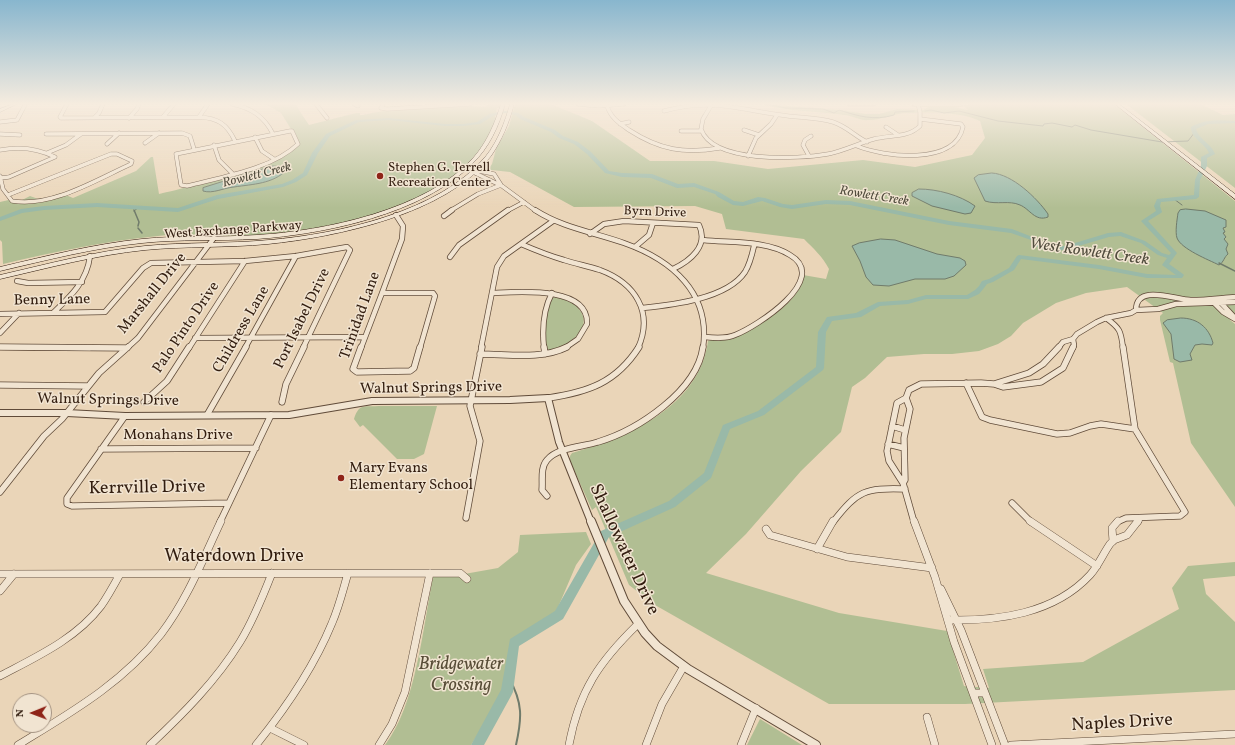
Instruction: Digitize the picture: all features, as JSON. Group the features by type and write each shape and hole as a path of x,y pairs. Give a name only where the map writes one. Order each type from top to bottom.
{"main road":[{"name":"West Exchange Parkway","path":"0,269 72,252 127,243 164,239 258,237 307,231 354,221 390,209 433,191 464,169 479,154 488,139"},
{"name":"West Exchange Parkway","path":"0,277 90,256 156,247 260,243 306,238 356,227 396,215 451,188 473,172 490,153 499,139"},
{"path":"1165,139 1191,160 1235,192"},
{"path":"464,169 473,172"},
{"path":"1216,179 1235,197"},
{"path":"390,209 396,215"},
{"path":"90,256 93,251 100,248 127,243"}],"street":[{"path":"47,153 66,145 75,139"},
{"path":"107,144 113,139"},
{"path":"145,143 151,139"},
{"path":"191,139 194,149"},
{"path":"246,139 176,154 180,185 183,186 233,174 274,159 292,151 296,146 297,142 295,139"},
{"path":"256,139 262,152 274,159"},
{"path":"642,139 666,149 691,151 720,148"},
{"path":"708,139 720,148 748,156 772,158 809,156 836,152 881,139"},
{"path":"748,156 752,144 756,139"},
{"path":"806,139 802,143 809,156"},
{"path":"861,139 867,142"},
{"path":"857,146 875,152 898,156 911,155 948,147 959,139"},
{"path":"214,145 219,160 233,174"},
{"path":"0,150 24,147 47,153 55,158 9,176 0,177 3,189 12,201 15,202 39,202 59,195 132,162 113,153 8,195"},
{"path":"473,172 479,171 494,174 501,185"},
{"path":"473,172 501,185 553,221 648,252 673,269 686,282 697,299 703,314 705,337 702,354 686,384 666,405 621,434 601,442 562,452 550,457 544,465 542,490 547,496"},
{"path":"444,216 479,192 501,185"},
{"path":"450,258 453,251 459,245 514,206 524,202"},
{"name":"Trinidad Lane","path":"381,293 428,292 433,293 435,296 414,368 406,372 355,372 354,367 381,293 403,234 403,226 396,215"},
{"path":"466,518 480,441 478,430 471,412 471,400 499,262 504,256 553,221"},
{"name":"Byrn Drive","path":"590,234 604,224 613,222 653,222 699,225 701,227 703,240"},
{"path":"636,247 649,235 653,222"},
{"name":"Marshall Drive","path":"0,492 44,436 67,413 98,373 138,338 214,238"},
{"path":"673,269 687,263 692,258 703,240 782,251 798,261 801,269 801,275 796,291 782,306 739,334 726,337 705,337"},
{"name":"Walnut Springs Drive","path":"0,413 67,413 125,416 289,415 372,401 548,398 564,396 594,387 612,377 632,359 642,339 644,330 642,308 635,294 608,274 521,244"},
{"path":"642,308 697,299 716,294 741,278 754,246"},
{"name":"Port Isabel Drive","path":"282,402 286,384 350,250 344,247 296,256"},
{"path":"54,312 86,276 90,265 90,256"},
{"path":"195,262 245,262 296,256"},
{"name":"Childress Lane","path":"207,415 296,256"},
{"name":"Benny Lane","path":"0,314 104,312 148,264 195,262"},
{"name":"Palo Pinto Drive","path":"144,402 167,381 245,262"},
{"path":"17,281 28,283 82,282"},
{"path":"480,354 545,354 574,342 584,331 587,322 583,309 566,296 552,293 492,293"},
{"path":"545,354 542,342 546,305 552,293"},
{"path":"1137,301 1152,294 1186,300 1208,299 1221,303 1235,302"},
{"path":"994,384 1028,373 1043,364 1064,342 1073,339 1077,334 1096,322 1106,318 1131,313 1136,310 1150,310 1176,304 1235,298"},
{"path":"1137,301 1142,306 1150,310"},
{"path":"1136,310 1137,301"},
{"path":"1215,301 1223,312 1235,319"},
{"path":"1221,303 1233,314 1235,319"},
{"path":"0,333 18,313"},
{"path":"1106,318 1116,325 1121,332 1135,429 1185,512 1180,516 1126,518 1117,522 1112,528 1113,541"},
{"path":"195,338 365,337"},
{"path":"992,745 948,620 932,568 916,528 904,486 889,461 888,444 897,403 906,398 909,390 921,384 994,384 1003,387 1041,382 1062,368 1074,345 1073,339"},
{"path":"0,347 127,348"},
{"path":"966,383 982,417 998,422 1014,424 1042,433 1054,434 1076,432 1088,426 1100,424 1111,424 1135,429"},
{"path":"0,385 88,386"},
{"name":"Shallowater Drive","path":"548,398 550,417 562,452 609,566 628,609 638,624 657,646 684,666 816,745"},
{"path":"904,486 905,430 910,409 906,398"},
{"path":"18,745 98,695 129,669 161,634 174,616 196,574 271,415"},
{"path":"102,449 125,416"},
{"path":"892,426 905,430"},
{"path":"888,444 904,448"},
{"name":"Monahans Drive","path":"102,449 256,448"},
{"name":"Kerrville Drive","path":"102,449 67,498 66,503 72,506 229,503"},
{"path":"817,549 821,539 854,497 870,490 904,486"},
{"path":"1012,503 1029,521 1097,566"},
{"path":"948,620 990,619 1034,610 1066,595 1084,581 1097,566 1113,541 1126,536 1140,518"},
{"path":"766,529 770,535 847,557 932,568"},
{"path":"150,745 183,715 228,660 254,617 272,573"},
{"path":"256,745 293,695 321,646 332,621 348,573"},
{"path":"379,745 392,724 405,692 430,573"},
{"name":"Waterdown Drive","path":"0,574 460,573 467,578"},
{"path":"0,591 14,574"},
{"path":"0,676 67,638 90,619 101,606 120,574"},
{"path":"935,577 957,620 1004,745"},
{"path":"568,745 578,705 588,684 601,662 638,624"},
{"path":"646,745 652,723 662,701 684,666"},
{"path":"973,693 985,693"},
{"path":"741,745 756,708"},
{"path":"927,717 935,745"},
{"path":"270,728 304,745"},
{"name":"Naples Drive","path":"1011,745 1235,734"}],"green space":[{"path":"298,139 486,139 481,148 458,172 428,192 395,207 359,219 322,227 254,235 170,235 138,238 80,247 3,264 2,242 0,240 0,202 13,199 20,201 30,196 41,200 61,193 73,198 136,171 151,157 153,157 159,194 212,181 259,166 293,149 299,141"},
{"path":"502,139 618,139 650,161 714,161 768,169 863,160 915,167 972,155 984,139 1157,139 1235,201 1235,319 1230,320 1235,324 1235,507 1191,443 1173,363 1170,362 1160,320 1160,316 1163,313 1127,287 1086,293 1056,303 1023,323 1011,336 998,344 979,351 952,354 924,354 887,357 865,378 852,387 841,432 801,471 746,534 706,573 839,613 947,631 964,686 989,688 983,669 1083,662 1179,609 1172,588 1188,566 1235,562 1235,576 1203,579 1206,594 1235,622 1235,690 965,704 829,704 655,605 629,585 596,507 592,510 570,461 570,456 572,453 616,438 658,416 676,401 691,384 702,364 708,341 732,338 749,331 788,303 797,291 803,275 826,279 829,269 821,257 804,239 726,229 722,214 695,206 574,207 510,172 482,169 490,167 496,149"},
{"path":"1171,139 1235,139 1235,188"},
{"path":"558,296 570,301 579,309 583,316 584,323 577,336 571,342 556,349 549,350 546,348 545,342 547,316 552,298"},
{"path":"366,406 437,406 424,454 414,459 397,459 363,425 360,427 354,419 358,410"},
{"name":"Bridgewater Crossing","path":"586,532 591,544 576,565 556,612 512,640 504,692 471,745 385,745 396,728 411,687 422,642 433,577 453,576 498,568 518,552 520,535"},
{"path":"760,719 802,745 747,745"}],"water":[{"path":"273,166 284,167 287,170 281,175 262,183 207,192 203,191 203,188"},
{"path":"992,173 1000,174 1016,182 1031,194 1048,214 1048,217 1040,218 1020,205 985,201 974,178 978,175"},
{"path":"919,189 948,193 975,206 971,213 965,214 932,206 912,196 912,193"},
{"path":"1186,209 1205,211 1226,220 1226,227 1223,228 1225,232 1223,233 1226,237 1224,239 1228,244 1226,249 1228,254 1219,265 1189,250 1177,238 1176,229 1178,213 1180,210"},
{"path":"881,239 895,240 937,254 960,258 965,261 966,265 954,276 945,279 915,279 889,286 873,285 866,277 852,246 859,243"},
{"path":"1187,318 1198,322 1206,328 1213,343 1212,345 1195,345 1190,354 1192,360 1180,362 1174,359 1171,334 1163,323 1167,320"}],"waterway":[{"name":"Rowlett Creek","path":"0,219 21,211 97,205 178,210 217,197 283,185 294,181 305,174 315,153 325,139"},
{"name":"Rowlett Creek","path":"565,139 576,143 589,153 607,172 622,175 652,176 677,186 694,185 717,193 733,203 743,204 758,199 763,199 782,206 792,207 826,202 850,203 949,223 1012,231 1033,239 1037,245 1046,249 1065,248 1108,235 1121,234 1143,242 1160,254 1171,257"},
{"path":"1143,139 1162,142 1188,141 1190,139"},
{"name":"Rowlett Creek","path":"1171,257 1174,253 1144,221 1159,212 1157,206 1159,200 1196,197 1197,180 1204,166 1204,157 1212,154 1210,149 1199,139"},
{"name":"Rowlett Creek","path":"1174,199 1182,205"},
{"name":"Rowlett Creek","path":"134,211 139,207"},
{"path":"134,211 139,222 138,226"},
{"path":"138,228 142,233"},
{"name":"West Rowlett Creek","path":"477,745 507,692 514,643 559,615 605,534 672,504 708,475 726,427 761,413 820,368 822,332 830,319 858,315 878,304 908,302 926,297 968,297 977,292 982,287 984,282 991,281 1012,269 1019,257 1099,267 1147,276 1180,277 1181,275 1165,265 1171,257"},
{"path":"1219,263 1235,271"},
{"path":"509,678 517,695 520,711 516,745"}],"place":[{"name":"Stephen G. Terrell Recreation Center","path":"380,176"},
{"name":"Mary Evans Elementary School","path":"341,478"}]}
